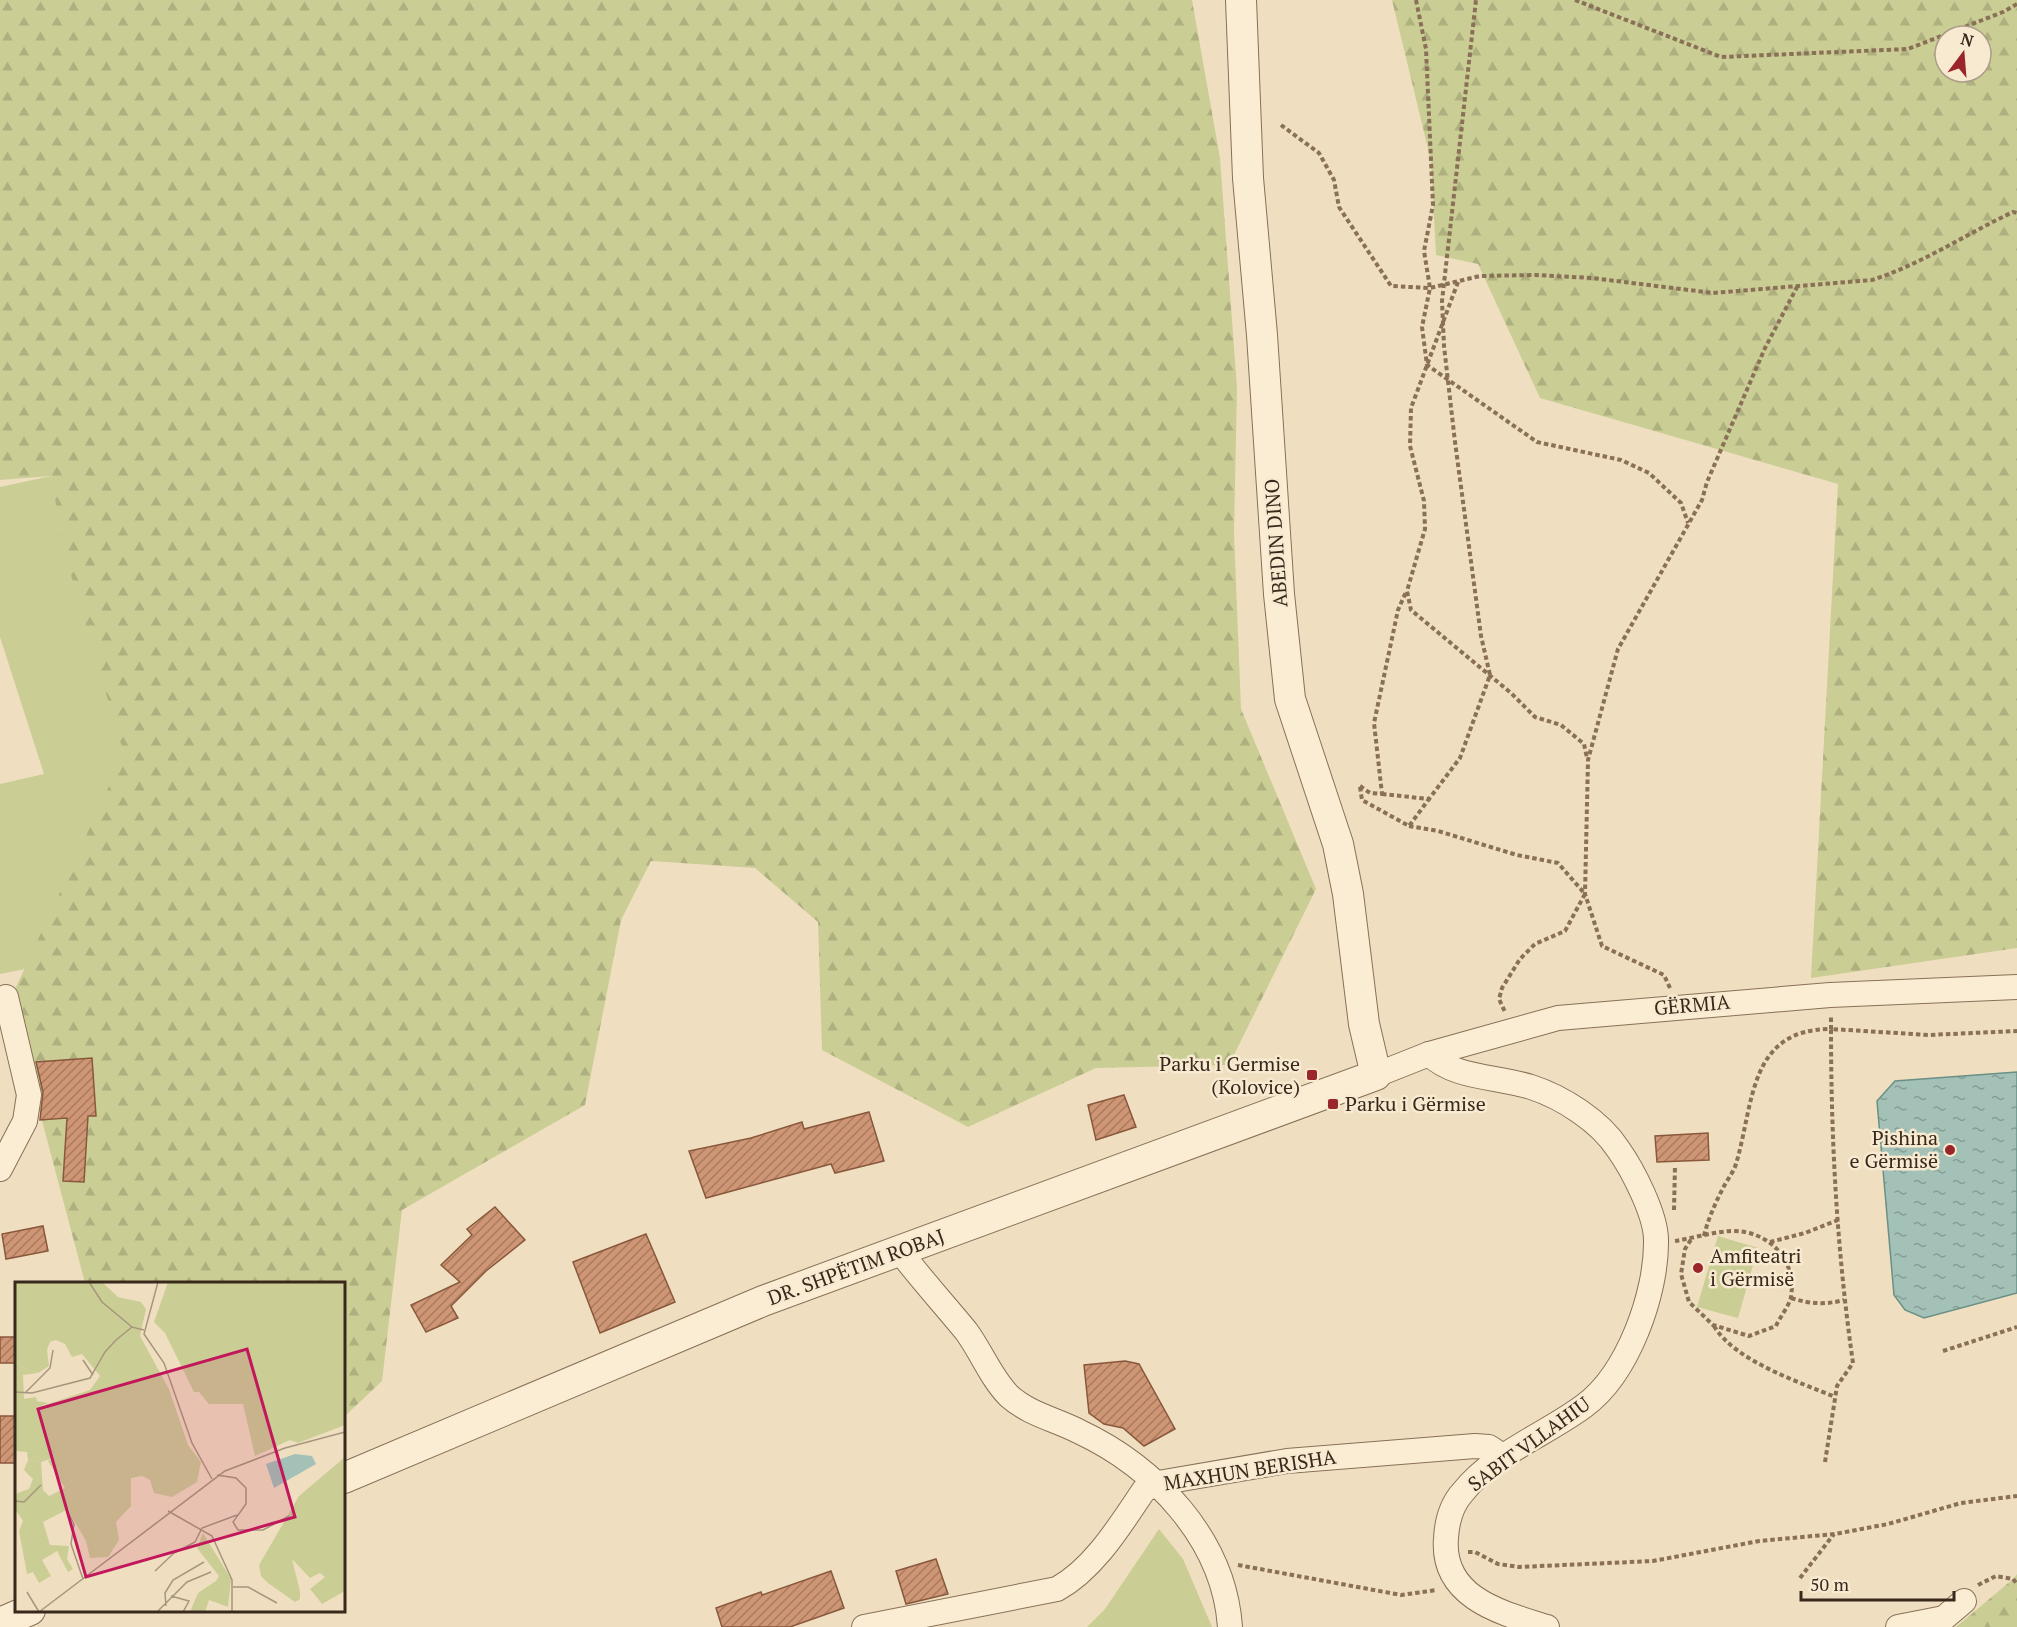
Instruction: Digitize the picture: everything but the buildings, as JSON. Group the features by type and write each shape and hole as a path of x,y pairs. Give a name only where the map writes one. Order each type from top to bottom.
{"street":[{"name":"ABEDIN DINO","path":"1241,0 1248,178 1263,335 1279,594 1290,699 1338,844 1348,894 1364,1024 1376,1075"},
{"name":"GËRMIA","path":"1376,1075 1429,1054 1558,1018 1830,995 2017,987"},
{"path":"0,1169 26,1121 29,1095 6,998"},
{"name":"SABIT VLLAHIU","path":"1429,1054 1438,1063 1468,1073 1531,1087 1594,1122 1618,1148 1645,1200 1668,1237 1652,1274 1640,1322 1612,1379 1584,1406 1504,1457 1463,1491 1453,1507 1447,1524 1448,1560 1457,1583 1471,1597 1490,1608 1547,1627"},
{"name":"DR. SHPËTIM ROBAJ","path":"345,1478 753,1305 1376,1075"},
{"path":"899,1250 968,1334 1007,1394 1035,1413 1078,1431 1111,1449 1158,1483 1178,1504 1214,1560 1228,1606 1230,1627"},
{"name":"MAXHUN BERISHA","path":"864,1627 1058,1589 1073,1581 1087,1566 1144,1490 1158,1483 1287,1461 1475,1446 1489,1447 1504,1457"},
{"path":"1898,1627 1944,1618 1964,1601"},
{"path":"0,1623 28,1612"}],"path":[{"path":"1416,0 1426,49 1433,194 1424,251 1430,288 1422,327 1426,365 1537,442 1622,460 1649,473 1681,503 1688,523"},
{"path":"1410,826 1460,758 1490,675 1481,636 1448,381 1443,321 1444,285 1476,0"},
{"path":"1575,0 1721,57 1908,49 2003,12 2017,4"},
{"path":"1281,125 1319,153 1334,180 1339,207 1391,286 1430,288 1480,276 1536,275 1592,278 1713,293 1748,288 1797,287 1872,280 1894,273 1994,221 2013,212 2017,213"},
{"path":"1382,794 1374,723 1398,610 1407,591 1425,528 1422,493 1410,446 1411,408 1459,281"},
{"path":"1679,1006 1664,975 1602,946 1586,894 1588,760 1618,649 1702,500 1707,482 1765,348 1797,287"},
{"path":"1407,591 1411,610 1490,675 1535,717 1561,725 1584,744 1588,760"},
{"path":"1429,799 1370,794 1360,786 1362,800 1410,826 1438,831 1517,855 1558,863 1586,894"},
{"path":"1506,1031 1506,1015 1499,999 1509,976 1520,959 1535,944 1565,931 1586,894"},
{"path":"1825,1462 1837,1386 1854,1363 1844,1300 1831,1122 1830,995"},
{"path":"1704,1236 1707,1221 1736,1166 1758,1072 1783,1039 1810,1029 1929,1035 2017,1032"},
{"path":"1674,1220 1675,1166"},
{"path":"1769,1242 1805,1233 1838,1220"},
{"path":"1668,1237 1692,1238 1732,1231 1764,1238 1781,1251 1791,1270 1791,1298 1776,1326 1749,1336 1713,1325"},
{"path":"1692,1238 1685,1249 1681,1274 1689,1302 1713,1325 1721,1339 1773,1371 1835,1397"},
{"path":"1791,1298 1808,1303 1829,1304 1844,1300"},
{"path":"1943,1351 2017,1327"},
{"path":"1448,1560 1466,1552 1475,1552 1498,1564 1519,1567 1653,1561 1760,1541 1835,1534 1888,1524 1961,1503 2017,1496"},
{"path":"1800,1578 1835,1534"},
{"path":"1214,1560 1401,1595 1428,1593 1457,1583"},
{"path":"1964,1601 1976,1586 1996,1576 2015,1578 2017,1584"}],"green space":[{"path":"0,0 1192,0 1220,158 1237,388 1234,533 1241,709 1316,889 1229,1065 1096,1068 968,1127 822,1050 818,922 755,868 651,861 621,920 585,1105 402,1210 382,1381 345,1416 345,1282 85,1282 10,1000 124,754 65,555 51,476 0,480"},
{"path":"1392,0 2017,0 2017,948 1811,978 1838,484 1540,398 1478,264 1436,255 1431,161"},
{"path":"51,476 124,754 97,955 0,974 0,784 44,774 0,637 0,487"},
{"path":"1718,1236 1758,1248 1738,1318 1697,1307"},
{"path":"1159,1529 1183,1559 1212,1627 1087,1627 1105,1609"},
{"path":"2017,1574 2017,1627 1956,1627 2013,1579"}],"water":[{"name":"Pishina e Gërmisë","path":"2017,1072 2017,1293 1924,1318 1905,1310 1894,1295 1877,1101 1895,1081"}],"place":[{"name":"Parku i Germise (Kolovice)","path":"1312,1075"},
{"name":"Parku i Gërmise","path":"1333,1104"},
{"name":"Pishina e Gërmisë","path":"1950,1150"},
{"name":"Amfiteatri i Gërmisë","path":"1698,1268"}]}
